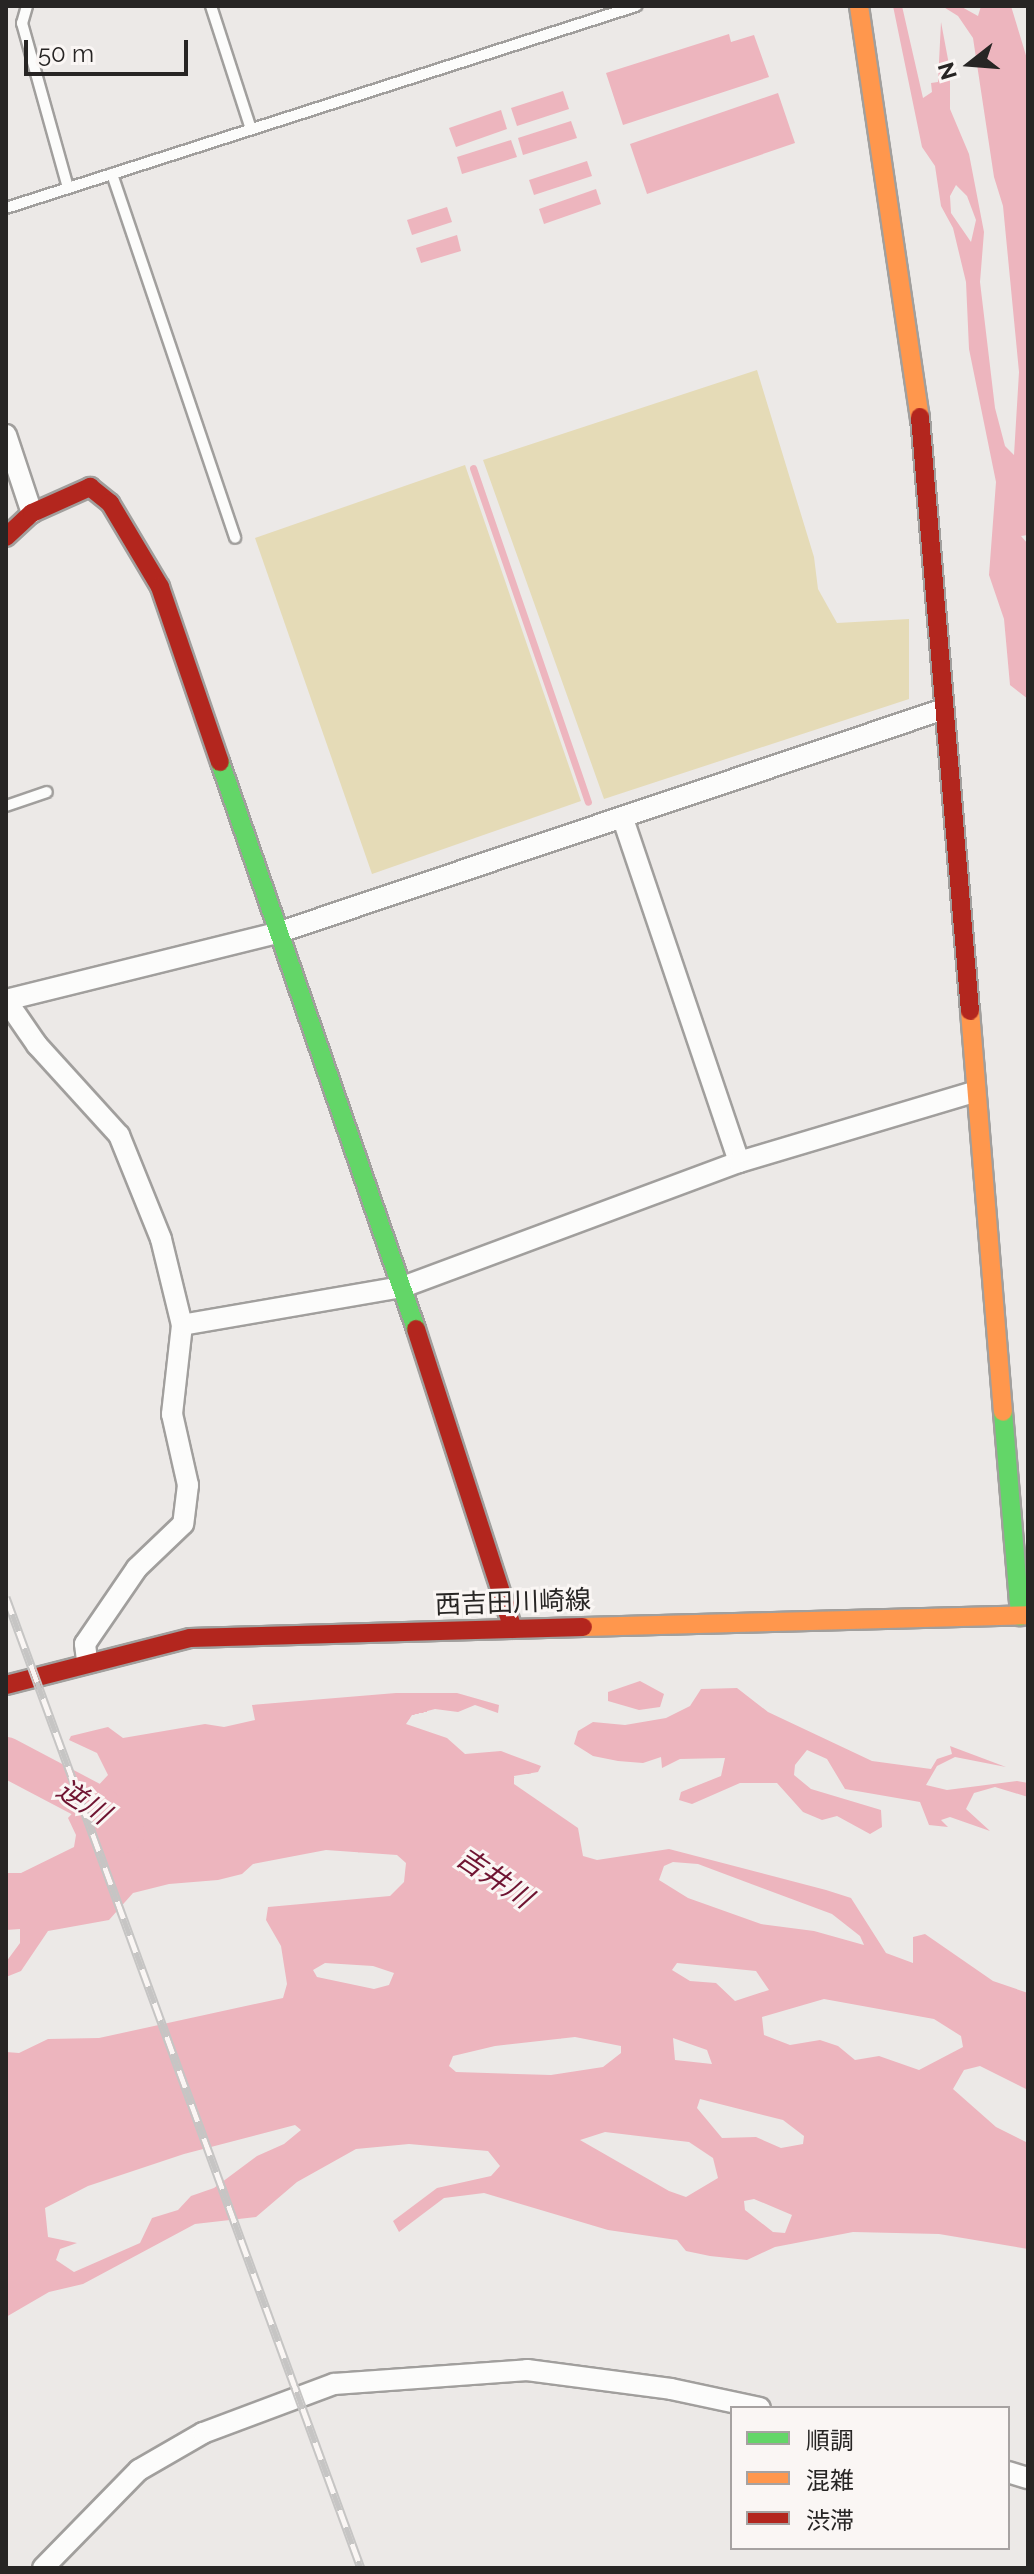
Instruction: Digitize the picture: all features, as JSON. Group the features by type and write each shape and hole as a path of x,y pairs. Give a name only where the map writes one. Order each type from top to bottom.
{"street":[{"path":"859,6 917,380 941,622 941,710 974,1092 986,1166 1024,1615"},
{"path":"6,435 32,513"},
{"path":"6,537 32,513 90,487 110,503 160,587 277,933 403,1287 513,1629"},
{"path":"87,1660 85,1644 137,1568 183,1524 188,1485 172,1414 182,1325 161,1239 126,1147 6,1000 277,933 941,710"},
{"path":"623,819 739,1162"},
{"path":"182,1325 403,1287 739,1162 974,1092"},
{"name":"西吉田川崎線","path":"6,1685 87,1660 190,1638 1024,1615"},
{"path":"43,2568 139,2470 203,2433 334,2384 527,2370 671,2389 751,2406"}],"lane":[{"path":"27,6 22,23 68,188"},
{"path":"211,6 251,129"},
{"path":"6,208 606,10 636,6"},
{"path":"112,174 235,538"},
{"path":"6,806 47,792"}],"shaded area":[{"path":"757,370 814,557 818,589 837,623 909,619 909,699 604,799 483,460"},
{"path":"465,465 581,801 372,874 255,538"}],"water":[{"path":"893,6 902,6 923,98 932,92 931,83 938,82 941,22 950,70 950,109 969,154 984,232 980,282 995,408 1005,446 1014,455 1019,372 1003,206 994,177 973,38 958,16 942,6 960,6 978,16 981,6 1011,6 1028,62 1028,535 1021,536 1028,544 1028,699 1010,685 1004,619 989,575 996,482 969,349 966,282 953,228 941,206 935,166 922,147","holes":["956,185 967,196 976,220 971,242 951,213 950,196"]},
{"path":"729,34 731,42 754,35 769,77 623,125 606,73"},
{"path":"563,91 569,109 517,126 511,108"},
{"path":"778,93 795,143 647,194 630,144"},
{"path":"501,110 507,129 456,147 449,128"},
{"path":"571,121 577,138 523,155 518,138"},
{"path":"511,140 517,157 462,174 457,157"},
{"path":"587,161 592,176 534,195 529,180"},
{"path":"596,189 601,204 544,224 539,209"},
{"path":"447,207 452,222 412,235 407,220"},
{"path":"457,235 461,251 421,263 416,248"},
{"path":"640,1681 664,1694 660,1707 639,1710 608,1701 608,1692"},
{"path":"737,1688 768,1712 872,1761 931,1769 937,1759 952,1754 950,1746 1006,1767 955,1757 937,1766 926,1785 947,1790 1017,1781 1028,1783 1028,1797 995,1787 974,1793 966,1809 990,1831 950,1817 941,1820 948,1827 929,1825 920,1802 845,1789 827,1759 807,1750 795,1765 794,1775 811,1789 881,1810 882,1827 870,1834 837,1816 822,1820 803,1812 777,1783 740,1783 692,1804 679,1800 681,1792 721,1776 725,1758 680,1759 662,1768 661,1757 643,1763 618,1761 593,1756 574,1744 578,1731 593,1722 625,1725 666,1718 690,1706 701,1689"},
{"name":"吉井川","path":"396,1693 457,1693 499,1705 498,1713 475,1705 458,1712 435,1709 412,1715 406,1724 447,1738 465,1754 501,1751 541,1766 538,1772 514,1776 514,1784 578,1828 583,1856 597,1860 669,1849 826,1890 851,1898 886,1953 913,1963 913,1937 925,1934 993,1981 1028,1993 1028,2090 980,2066 964,2070 953,2089 996,2127 1028,2143 1028,2249 939,2234 853,2232 775,2247 747,2260 686,2251 677,2240 608,2230 484,2193 444,2198 399,2232 393,2221 437,2188 491,2176 500,2166 488,2151 409,2144 356,2149 297,2182 256,2217 195,2224 83,2284 49,2292 6,2317 6,2052 19,2053 48,2039 99,2038 283,1998 287,1984 281,1946 266,1920 268,1907 390,1896 404,1882 406,1863 397,1855 326,1850 253,1864 242,1874 218,1880 169,1884 133,1893 109,1920 48,1931 21,1971 6,1977 6,1962 20,1943 20,1929 6,1930 6,1873 21,1873 74,1847 76,1835 68,1818 108,1775 97,1753 69,1740 71,1736 108,1727 123,1738 205,1724 224,1727 255,1720 252,1705","holes":["673,1862 698,1864 832,1914 860,1936 864,1945 814,1931 761,1924 688,1898 659,1880 664,1866","325,1963 373,1966 394,1973 389,1985 374,1989 317,1977 313,1970","677,1963 756,1971 769,1990 735,2001 716,1983 690,1981 672,1970","824,1999 934,2019 961,2036 963,2047 919,2070 879,2056 855,2060 838,2046 820,2040 790,2045 764,2035 762,2017","575,2037 621,2046 621,2053 603,2067 551,2075 456,2072 449,2066 453,2056 495,2046","673,2038 707,2050 712,2064 675,2060","700,2099 783,2120 804,2136 803,2144 781,2148 756,2137 722,2138 697,2108","295,2125 301,2130 284,2144 257,2156 214,2188 191,2196 178,2210 152,2218 140,2243 74,2272 56,2260 60,2249 77,2243 48,2237 45,2208 88,2186 184,2154","605,2132 689,2142 713,2158 718,2178 686,2197 669,2191 580,2140","754,2199 792,2215 785,2233 773,2232 745,2210 744,2201"]}],"waterway":[{"path":"473,468 588,802"},
{"name":"逆川","path":"6,1757 101,1807 125,1833"}],"railway":[{"path":"6,1597 361,2568"}],"traffic: fast":[{"path":"220,762 416,1329"},
{"path":"1003,1412 1020,1616"}],"traffic: slow":[{"path":"859,6 920,417"},
{"path":"970,1011 1003,1412"},
{"path":"583,1627 1028,1615"}],"traffic: jam":[{"path":"920,417 970,1011"},
{"path":"6,537 32,513 90,487 110,503 160,587 220,762"},
{"path":"416,1329 513,1629"},
{"path":"6,1685 190,1638 583,1627"}]}
